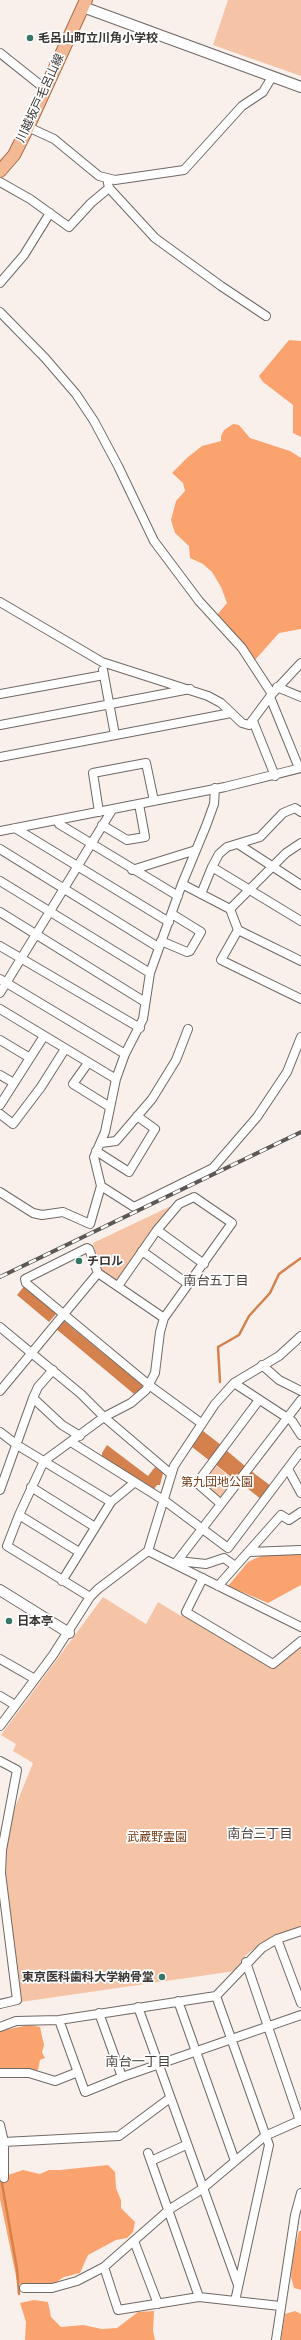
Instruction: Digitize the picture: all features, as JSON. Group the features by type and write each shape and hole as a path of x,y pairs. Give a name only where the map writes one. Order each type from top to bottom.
{"main road":[{"name":"川越坂戸毛呂山線","path":"0,171 14,155 85,3"}],"street":[{"path":"85,3 301,87"},
{"path":"0,53 44,88"},
{"path":"28,127 54,139 99,176 115,180 184,170 242,106 263,92 272,77"},
{"path":"107,178 109,188 155,238 221,286 266,316"},
{"path":"0,182 70,227 91,203 109,188"},
{"path":"0,283 24,255 50,213"},
{"path":"0,312 45,358 76,394 104,440 154,540 199,602 242,648 273,693 300,768 275,776 154,800 112,810 0,831"},
{"path":"0,602 102,662 191,689 221,703 242,723 249,725 273,693 301,663"},
{"path":"102,662 115,735"},
{"path":"0,694 104,675"},
{"path":"0,725 191,689"},
{"path":"273,693 299,696 301,704"},
{"path":"0,758 231,713"},
{"path":"253,721 275,776"},
{"path":"99,812 93,773 146,763 154,800"},
{"path":"0,1192 33,1213 42,1215 63,1212 90,1224 101,1186 94,1157 101,1143 116,1079 125,1054 140,1028 143,1019 150,973 182,884 211,811 215,788"},
{"path":"102,825 127,840 145,837 139,804"},
{"path":"201,894 212,866 227,847 260,837 283,813 295,808 301,812"},
{"path":"0,993 3,981 21,958 112,810"},
{"path":"57,820 59,824 132,870 178,896"},
{"path":"15,828 78,865 169,922"},
{"path":"230,909 296,844 301,843"},
{"path":"238,844 301,885"},
{"path":"0,849 160,944 187,952 190,951 201,932 172,914"},
{"path":"132,870 196,850"},
{"path":"212,866 301,921"},
{"path":"0,881 150,973"},
{"path":"182,884 230,909 238,930 301,961"},
{"path":"0,912 145,1002"},
{"path":"238,930 221,960 301,999"},
{"path":"0,946 140,1028"},
{"path":"3,981 125,1054"},
{"path":"0,1009 116,1079"},
{"path":"101,1143 116,1141 163,1083 176,1060 188,1029"},
{"path":"0,1105 44,1036"},
{"path":"101,1186 134,1207 213,1168 261,1112 287,1072 301,1037"},
{"path":"0,1040 30,1058"},
{"path":"0,1114 13,1124 41,1087 65,1049"},
{"path":"88,1063 73,1084 110,1107"},
{"path":"0,1075 14,1083"},
{"path":"96,1151 129,1172 155,1130 137,1116"},
{"path":"90,1598 7,1546 31,1487 44,1460 80,1436 104,1417 131,1403 149,1385 155,1373 160,1332 164,1318 232,1223 194,1197 179,1204 157,1230 118,1286"},
{"path":"157,1230 204,1264"},
{"path":"164,1318 98,1272 87,1248 26,1277 26,1283 149,1385 201,1423"},
{"path":"142,1251 188,1284"},
{"path":"0,1391 98,1272"},
{"path":"0,1327 53,1370 81,1394 104,1417 172,1474"},
{"path":"0,1726 69,1633 90,1598 98,1589 148,1551 178,1459 201,1423 234,1383 279,1356 301,1336"},
{"path":"262,1365 279,1380 301,1391"},
{"path":"0,1490 33,1398 38,1387 53,1370"},
{"path":"234,1383 292,1421 301,1435"},
{"path":"33,1398 55,1419 80,1436"},
{"path":"221,1504 197,1483 259,1400"},
{"path":"176,1562 301,1400"},
{"path":"0,1432 17,1446 44,1460 111,1502"},
{"path":"71,1442 165,1500 228,1548 301,1450"},
{"path":"288,1469 301,1493"},
{"path":"62,1581 111,1502 135,1482"},
{"path":"31,1487 95,1527"},
{"path":"218,1586 281,1516 289,1520 301,1512"},
{"path":"19,1515 79,1552"},
{"path":"249,1552 301,1550"},
{"path":"148,1551 176,1562 218,1586 301,1627"},
{"path":"176,1562 206,1564 224,1558 235,1566"},
{"path":"203,1578 186,1612 273,1664 301,1641"},
{"path":"0,1590 69,1633"},
{"path":"0,1659 35,1679"},
{"path":"0,1696 15,1706"},
{"path":"0,1761 17,1770 2,1850 0,1874 17,2000 0,2004"},
{"path":"0,2027 16,2021 59,2020 216,1996 246,1962 262,1948 277,1939 301,1931"},
{"path":"277,1939 301,2003"},
{"path":"24,2288 52,2288 77,2281 104,2267 170,2210 202,2189 265,2136 301,2121 246,1962"},
{"path":"216,1996 269,2145 235,2301"},
{"path":"178,2001 235,2161"},
{"path":"138,2008 160,2064 186,2145 238,2286"},
{"path":"99,2013 122,2076"},
{"path":"59,2020 85,2092 122,2076 196,2053 301,2015"},
{"path":"0,2073 29,2073 55,2081 78,2072"},
{"path":"4,2142 119,2136 170,2098"},
{"path":"0,2125 4,2142 4,2178"},
{"path":"186,2145 150,2157 170,2210 199,2297"},
{"path":"276,2340 295,2215 301,2194"},
{"path":"134,2241 158,2304"},
{"path":"104,2267 118,2310 199,2297 280,2306"}],"green space":[{"path":"228,0 301,0 301,76 213,45"},
{"path":"171,1207 116,1281 100,1269 93,1243"},
{"name":"第九団地公園","path":"215,1465 234,1480 220,1499 200,1484"},
{"name":"武蔵野霊園","path":"103,1597 146,1624 158,1602 181,1616 186,1615 273,1667 301,1644 301,1927 274,1936 259,1945 246,1955 235,1971 21,2002 4,1874 6,1850 14,1810 33,1763 13,1751 16,1744 1,1735"}],"shaded area":[{"path":"289,340 301,341 301,437 293,433 293,405 263,382 259,376"},
{"path":"233,424 239,425 250,438 290,451 301,458 301,629 279,633 255,660 245,645 217,615 227,603 221,587 212,572 203,564 190,558 189,546 175,533 171,520 176,501 185,491 183,483 172,473 202,446 221,441 221,436 224,430"},
{"path":"25,1285 57,1313 49,1322 17,1295"},
{"path":"61,1321 64,1321 142,1385 142,1388 134,1394 55,1328"},
{"path":"203,1431 221,1445 210,1461 192,1447"},
{"path":"107,1445 148,1476 155,1467 163,1473 160,1485 157,1485 154,1489 102,1458 102,1453"},
{"path":"226,1450 245,1466 235,1480 215,1464"},
{"path":"251,1471 271,1486 262,1500 242,1484"},
{"path":"301,1552 301,1585 268,1603 228,1586 248,1562 254,1559 269,1553"},
{"path":"29,2025 40,2027 44,2045 42,2052 45,2058 40,2060 38,2070 0,2069 0,2031"},
{"path":"0,2147 8,2175 23,2170 40,2174 49,2170 108,2165 115,2172 116,2188 121,2200 121,2208 135,2222 133,2232 127,2238 116,2240 88,2255 80,2273 64,2277 53,2284 21,2285 17,2281 0,2199"},
{"path":"299,2231 301,2231 301,2290 294,2288 291,2277 294,2251"},
{"path":"34,2300 48,2302 51,2317 61,2327 83,2325 102,2329 117,2328 138,2312 154,2311 153,2331 155,2340 25,2340 26,2322 20,2303"},
{"path":"295,2311 301,2314 301,2340 281,2340 285,2314"}],"waterway":[{"path":"220,1382 218,1347 239,1335 249,1316 270,1293 279,1274 301,1258"},
{"path":"1,2178 17,2269 19,2294"}],"railway":[{"path":"0,1277 301,1132"}],"place":[{"name":"毛呂山町立川角小学校","path":"30,38"},
{"name":"チロル","path":"79,1261"},
{"name":"日本亭","path":"9,1621"},
{"name":"東京医科歯科大学納骨堂","path":"162,1977"}],"district":[{"name":"南台五丁目","path":"216,1281"},
{"name":"南台三丁目","path":"260,1834"},
{"name":"南台一丁目","path":"138,2062"}]}
